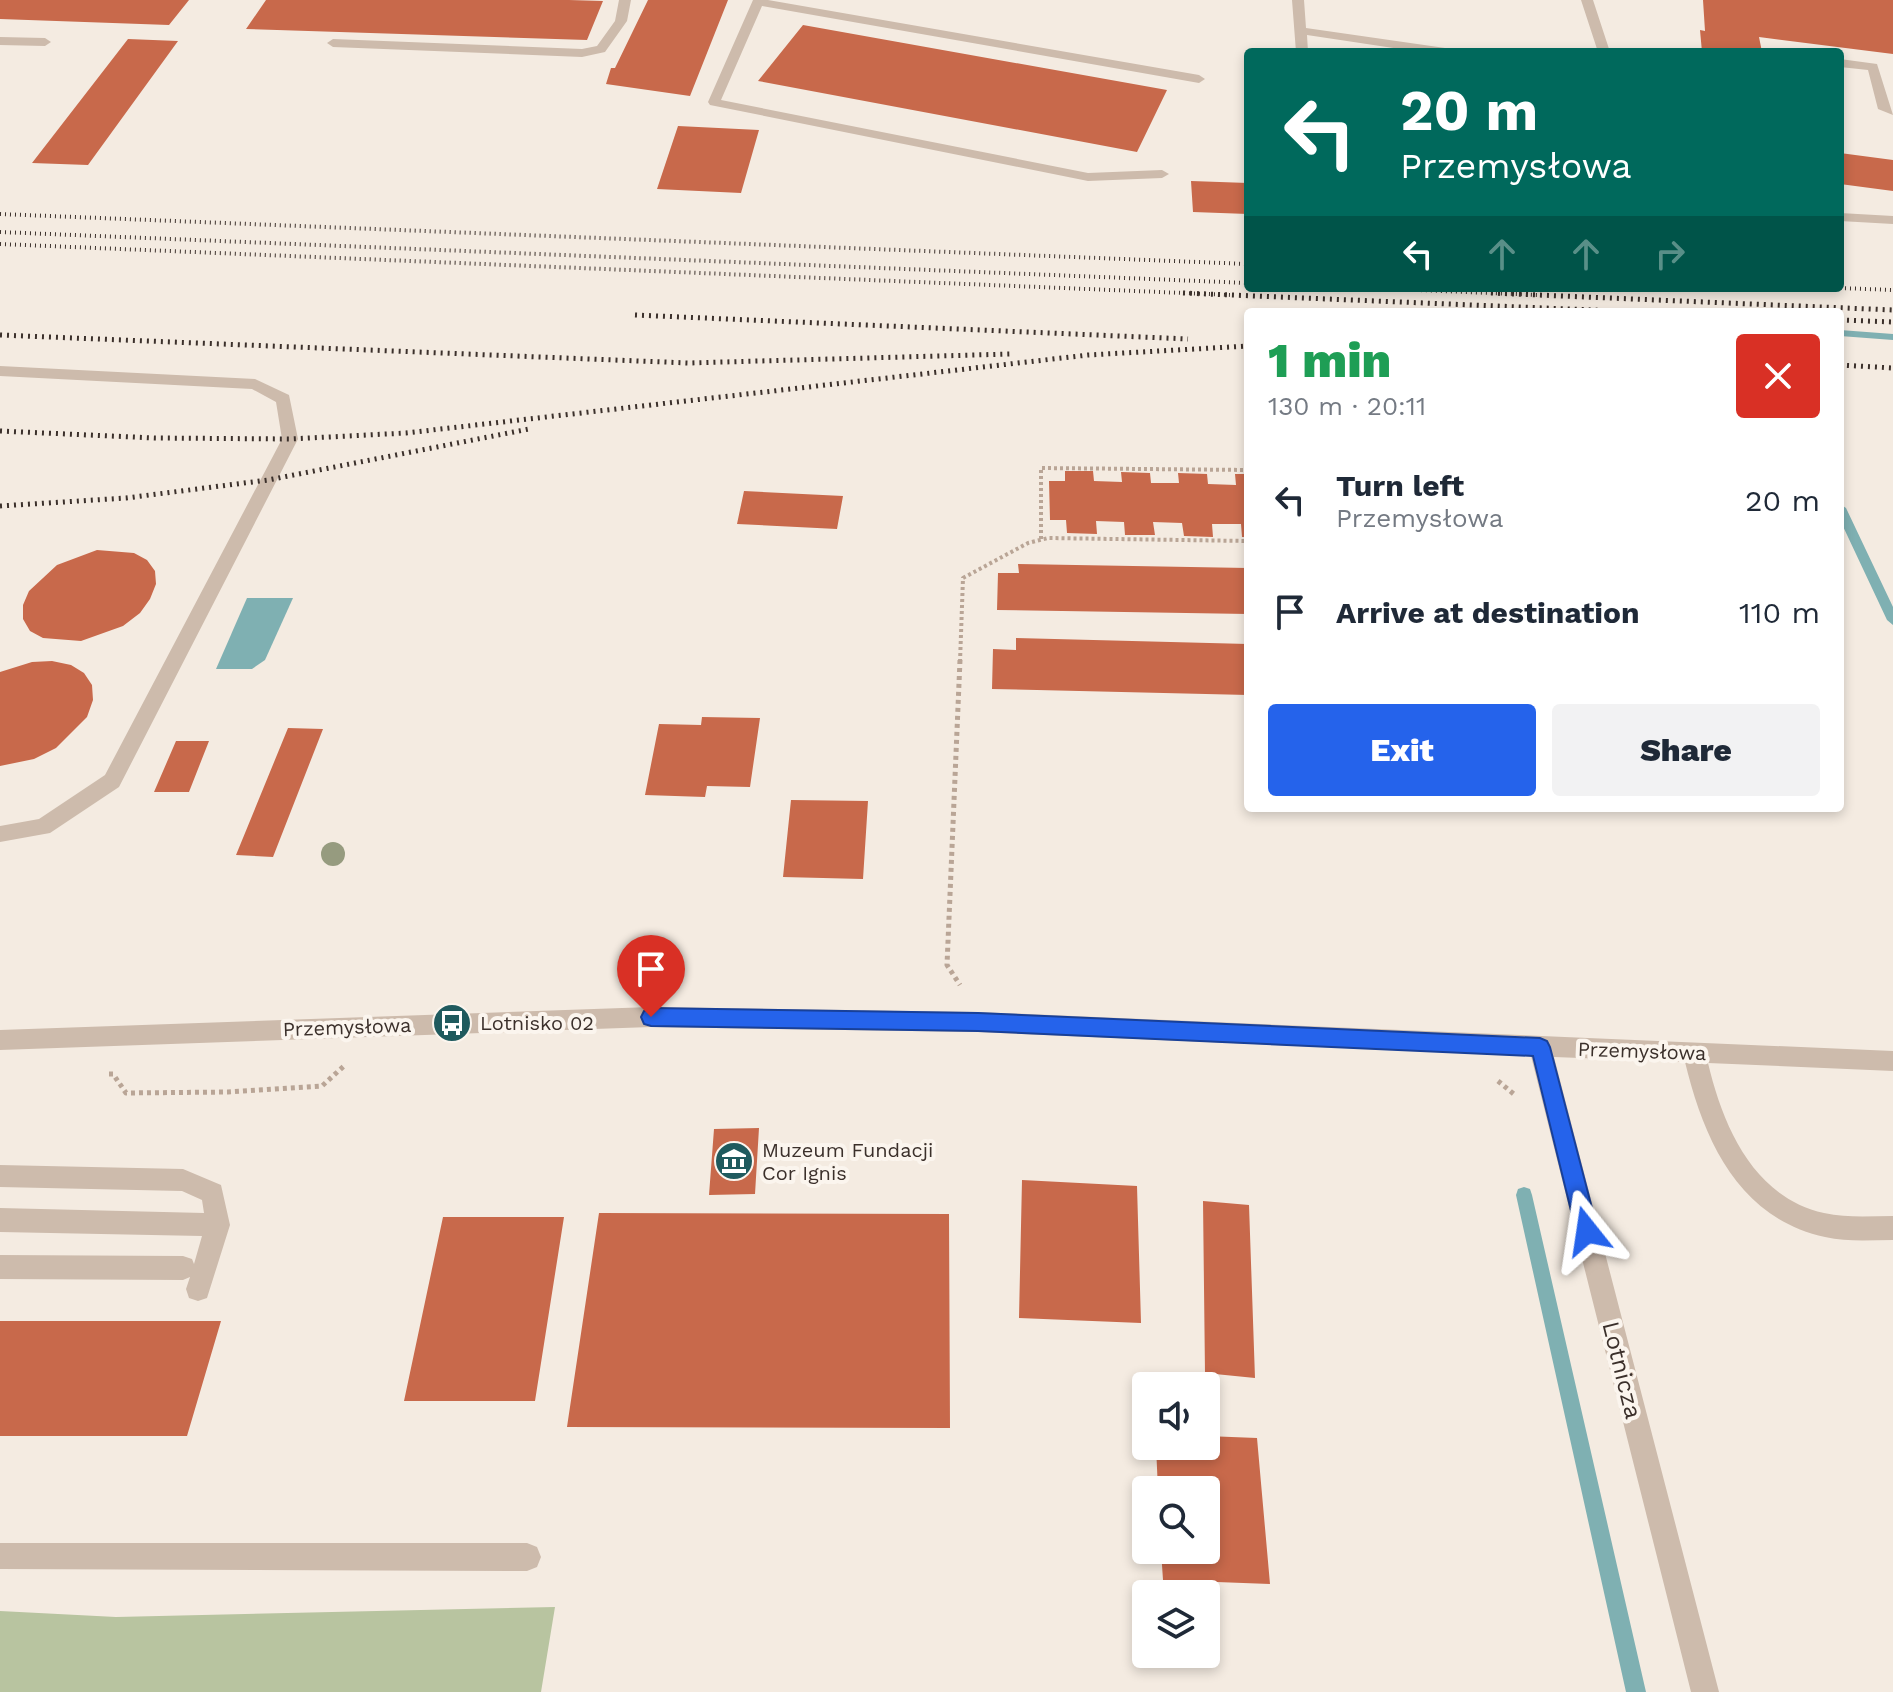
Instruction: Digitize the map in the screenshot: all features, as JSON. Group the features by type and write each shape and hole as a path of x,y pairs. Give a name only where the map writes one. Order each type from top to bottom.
{"street":[{"path":"333,43 582,53 601,49 621,21 625,0"},
{"path":"1298,0 1302,48"},
{"path":"1587,0 1603,48"},
{"path":"1162,174 1088,177 714,102 759,1 1199,79"},
{"path":"1301,31 1418,48"},
{"path":"0,41 45,42"},
{"path":"1844,63 1873,67 1884,109 1893,111"},
{"path":"1844,217 1893,220"},
{"path":"0,371 255,384 283,399 290,439 112,781 43,827 0,834"},
{"name":"Przemysłowa","path":"1,1037 651,1017 978,1022 1893,1061"},
{"name":"Lotnicza","path":"1540,1047 1705,1692"},
{"path":"1694,1053 1719,1138 1733,1164 1749,1182 1806,1219 1830,1226 1893,1228"},
{"path":"0,1176 183,1180 213,1193 218,1225 198,1289"},
{"path":"0,1220 218,1225"},
{"path":"0,1267 183,1268"},
{"path":"0,1556 527,1557"}],"path":[{"path":"1041,540 1041,468 1244,470"},
{"path":"978,1022 980,994 966,993 947,965 963,578 1028,543 1041,540 1244,541"},
{"path":"98,1075 113,1074 126,1093 228,1092 322,1086 345,1065 360,1064"},
{"path":"1495,1079 1529,1107 1555,1108"}],"green space":[{"path":"555,1607 541,1692 0,1692 0,1611 116,1617"}],"water":[{"path":"247,598 293,598 265,660 252,669 216,669"}],"building":[{"path":"0,0 189,0 169,25 0,19"},
{"path":"266,0 603,1 587,40 246,29"},
{"path":"648,0 728,0 690,96 606,84 611,68 615,68"},
{"path":"1703,0 1893,0 1893,54 1759,37 1761,48 1702,48 1700,30 1705,31"},
{"path":"803,25 1167,90 1137,152 758,81"},
{"path":"128,39 178,41 88,165 32,163"},
{"path":"678,126 759,130 741,193 657,189"},
{"path":"1844,154 1893,160 1893,191 1844,185"},
{"path":"1191,181 1244,183 1244,214 1193,212"},
{"path":"1065,471 1093,471 1094,481 1122,482 1121,472 1150,473 1151,483 1179,483 1178,473 1207,474 1208,484 1236,485 1235,474 1244,474 1244,537 1241,524 1212,524 1213,537 1184,536 1182,523 1153,522 1155,535 1125,535 1124,522 1096,521 1097,534 1067,533 1066,520 1050,520 1049,481 1065,481"},
{"path":"744,491 843,496 837,529 737,524"},
{"path":"97,550 134,553 147,560 155,571 156,584 140,613 123,626 81,641 43,638 30,631 23,619 23,605 29,591 57,565"},
{"path":"1018,564 1244,568 1244,614 997,610 998,573 1019,573"},
{"path":"1016,638 1244,644 1244,695 992,689 993,649 1016,650"},
{"path":"52,661 71,665 84,673 92,685 93,700 87,717 56,748 34,759 0,766 0,672 32,662"},
{"path":"702,717 760,718 750,787 707,786 705,797 645,795 659,724 701,725"},
{"path":"288,728 323,729 273,857 236,855"},
{"path":"176,741 209,741 189,792 154,792"},
{"path":"791,800 868,801 863,879 783,877"},
{"name":"Muzeum Fundacji Cor Ignis","path":"759,1128 755,1194 709,1195 714,1129"},
{"path":"1022,1180 1137,1186 1141,1323 1019,1318"},
{"path":"1203,1201 1249,1205 1255,1378 1205,1372"},
{"path":"599,1213 949,1214 950,1428 567,1427"},
{"path":"443,1217 564,1217 535,1401 404,1401"},
{"path":"0,1321 221,1321 187,1436 0,1436"},
{"path":"1220,1437 1257,1438 1270,1584 1163,1580 1162,1564 1220,1564 1220,1476 1157,1476 1157,1460 1220,1460"}],"waterway":[{"path":"1844,333 1893,337"},
{"path":"1844,516 1893,620"},
{"path":"1524,1195 1636,1692"}],"railway":[{"path":"0,214 1244,264"},
{"path":"0,232 1244,283"},
{"path":"0,244 1232,295"},
{"path":"1844,288 1893,290"},
{"path":"1466,292 1538,295"},
{"path":"1183,293 1545,308"},
{"path":"1491,293 1893,310"},
{"path":"635,315 1188,339"},
{"path":"1844,320 1893,322"},
{"path":"0,335 688,363 1010,354"},
{"path":"0,431 155,438 290,439 406,433 1088,355 1244,346"},
{"path":"1844,365 1893,368"},
{"path":"0,506 126,498 268,480 529,429"}],"place":[{"name":"Lotnisko 02","path":"452,1023"},
{"name":"Muzeum Fundacji Cor Ignis","path":"734,1161"}],"route":[{"path":"651,1017 978,1022 1540,1047 1587,1231"}]}
